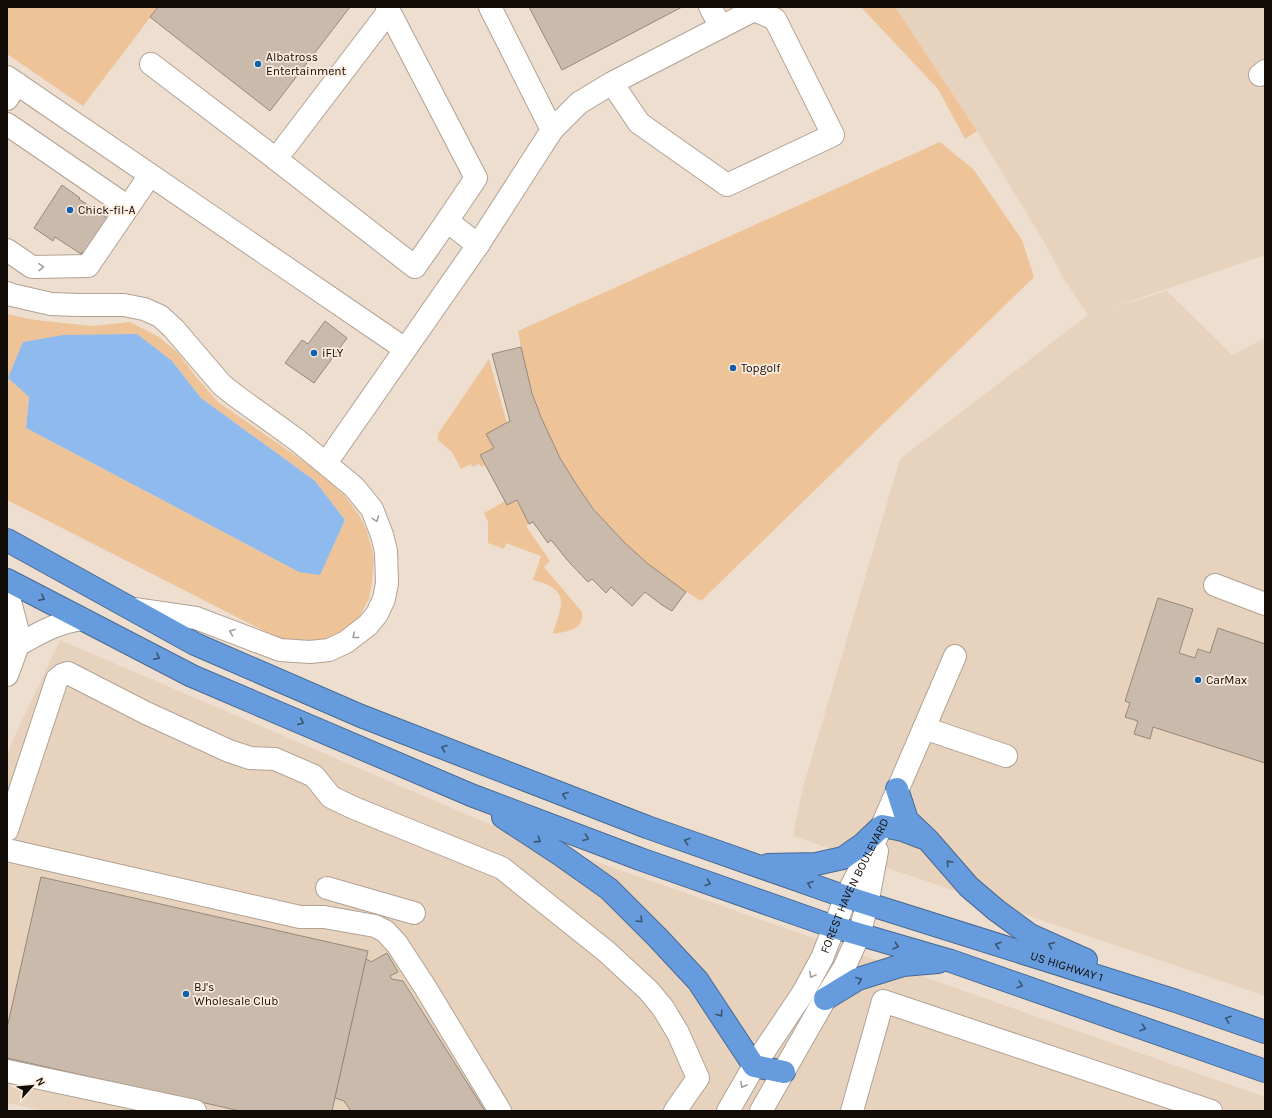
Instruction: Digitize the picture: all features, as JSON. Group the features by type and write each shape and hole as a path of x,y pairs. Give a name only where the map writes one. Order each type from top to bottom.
{"highway":[{"name":"US HIGHWAY 1","path":"7,540 195,644 361,716 647,827 868,905 1176,1001 1265,1032"},
{"path":"7,580 192,676 471,795 640,859 834,927 952,961 1265,1071"},
{"path":"897,789 907,820 928,840 969,887 1030,936 1176,1001"},
{"path":"471,795 561,854 609,889 698,981 754,1066 784,1072"},
{"path":"755,865 816,864 843,858 863,844 882,826 903,830 928,840"},
{"path":"825,999 858,979 903,965 952,961"}],"street":[{"path":"490,7 552,130"},
{"path":"710,7 721,27"},
{"path":"151,64 415,267 476,178 388,9 276,159"},
{"path":"326,463 478,245 552,130 579,103 612,83 754,10 775,19 833,134 727,185 639,123 612,83"},
{"path":"10,87 150,175 406,349"},
{"path":"7,124 128,207"},
{"path":"7,250 32,267 88,266 150,175"},
{"path":"447,221 478,245"},
{"path":"7,293 12,296 51,304 124,305 144,309 160,316 179,334 222,385 297,440 354,487 372,509 382,535 386,551 387,583 384,599 377,614 368,625 346,642 329,650 310,652 280,650 196,618 133,609"},
{"path":"1215,585 1265,604"},
{"path":"7,590 17,628 18,645 7,675"},
{"path":"18,645 40,632 67,621 82,618"},
{"path":"882,826 955,656"},
{"path":"7,830 57,679 68,673 146,713 229,751 250,758 275,759 314,776 331,797 354,808 502,868 607,952 649,991 663,1008 678,1033 698,1078 675,1111"},
{"path":"924,728 1006,756"},
{"name":"FOREST HAVEN BOULEVARD","path":"728,1111 754,1066 803,993 822,958 846,897 882,826"},
{"name":"FOREST HAVEN BOULEVARD","path":"762,1111 844,968 859,935 868,905 882,826"},
{"path":"7,850 300,917 324,917 375,926 385,931 397,944 425,987 500,1111"},
{"path":"327,888 414,913"},
{"path":"852,1111 883,1001 1211,1111"},
{"path":"7,1071 194,1111"}],"shaded area":[{"path":"7,7 158,7 83,106 7,54"},
{"path":"861,7 895,7 977,131 965,139 938,89"},
{"path":"895,7 1265,7 1265,255 1105,310 1167,291 1232,355 1265,338 1265,996 793,836 802,791 900,459 1088,315 1062,276 1047,247 977,131"},
{"name":"Topgolf","path":"940,142 974,170 1022,240 1034,277 701,601 664,577 632,550 603,520 578,487 558,452 541,414 527,374 518,331"},
{"path":"7,314 35,320 92,326 130,322 159,337 178,353 218,402 312,467 344,495 359,515 367,531 374,558 369,599 353,625 332,639 302,643 278,638 7,500","holes":["172,361 201,398 315,481 345,520 320,574 299,572 26,428 29,397"]},
{"path":"489,359 507,423 487,434 494,448 480,455 485,465 481,467 479,464 472,467 471,464 461,469 452,452 438,440 438,434"},
{"path":"517,500 529,524 526,526 550,561 544,567 582,612 580,623 574,629 554,634 553,632 561,606 561,599 553,588 533,580 541,556 506,543 504,549 488,543 488,522 484,513 505,501 507,505"},
{"path":"60,640 489,824 1265,1097 1265,1111 46,1111 7,1103 7,760 11,744"}],"water":[{"path":"137,334 172,361 201,398 315,481 345,520 320,575 299,572 26,428 29,397 8,378 23,342 63,335"}],"building":[{"name":"Albatross Entertainment","path":"158,7 350,7 270,111 150,17"},
{"path":"529,7 682,7 562,70"},
{"name":"Chick-fil-A","path":"62,185 80,198 79,199 110,220 84,254 82,252 81,254 55,237 53,241 34,228"},
{"name":"iFLY","path":"325,321 347,338 314,383 285,363 302,340 308,344"},
{"path":"521,347 532,393 541,417 560,458 578,487 594,510 625,543 647,563 686,592 672,611 645,592 632,606 611,587 606,593 592,579 588,582 551,540 548,543 533,522 529,524 517,500 507,505 480,455 494,448 486,434 510,421 492,354"},
{"name":"CarMax","path":"1158,598 1193,609 1179,653 1195,658 1198,649 1210,653 1218,628 1265,644 1265,763 1153,727 1150,739 1134,734 1138,721 1125,717 1130,703 1125,701"},
{"name":"BJ's Wholesale Club","path":"41,877 368,951 332,1111 240,1111 7,1058 7,1028"},
{"path":"387,953 398,972 390,976 392,979 403,981 485,1111 351,1111 344,1101 335,1098 366,959 371,962"}],"place":[{"name":"Albatross Entertainment","path":"258,64"},
{"name":"Chick-fil-A","path":"70,210"},
{"name":"iFLY","path":"314,353"},
{"name":"Topgolf","path":"733,368"},
{"name":"CarMax","path":"1198,680"},
{"name":"BJ's Wholesale Club","path":"186,994"}]}
